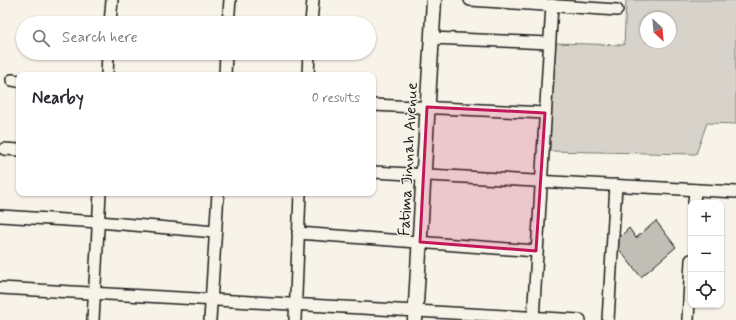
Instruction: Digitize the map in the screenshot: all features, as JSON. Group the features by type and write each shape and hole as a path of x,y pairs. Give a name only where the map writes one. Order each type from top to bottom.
{"main road":[{"name":"Fatima Jinnah Avenue","path":"415,315 434,0"}],"street":[{"path":"111,16 112,0"},
{"path":"229,16 230,0"},
{"path":"312,16 313,0"},
{"path":"470,0 617,10"},
{"path":"533,319 540,181 552,5"},
{"path":"431,38 549,43"},
{"path":"107,72 108,60"},
{"path":"225,72 226,60"},
{"path":"308,72 309,60"},
{"path":"376,105 545,113"},
{"path":"4,149 16,150"},
{"path":"376,172 736,192"},
{"path":"608,320 616,185"},
{"path":"694,200 695,190"},
{"path":"93,320 100,196"},
{"path":"210,320 218,196"},
{"path":"295,320 300,196"},
{"path":"0,216 99,222 215,232"},
{"path":"298,233 536,251"},
{"path":"688,320 690,272"},
{"path":"0,288 296,304 415,315 580,320"}],"highlighted area":[{"path":"427,107 545,113 536,251 420,242"}],"shaded area":[{"path":"626,0 736,0 736,124 707,123 696,154 548,151 553,43 624,45"}],"building":[{"path":"656,221 676,247 641,277 614,243 629,228 636,238"}]}
